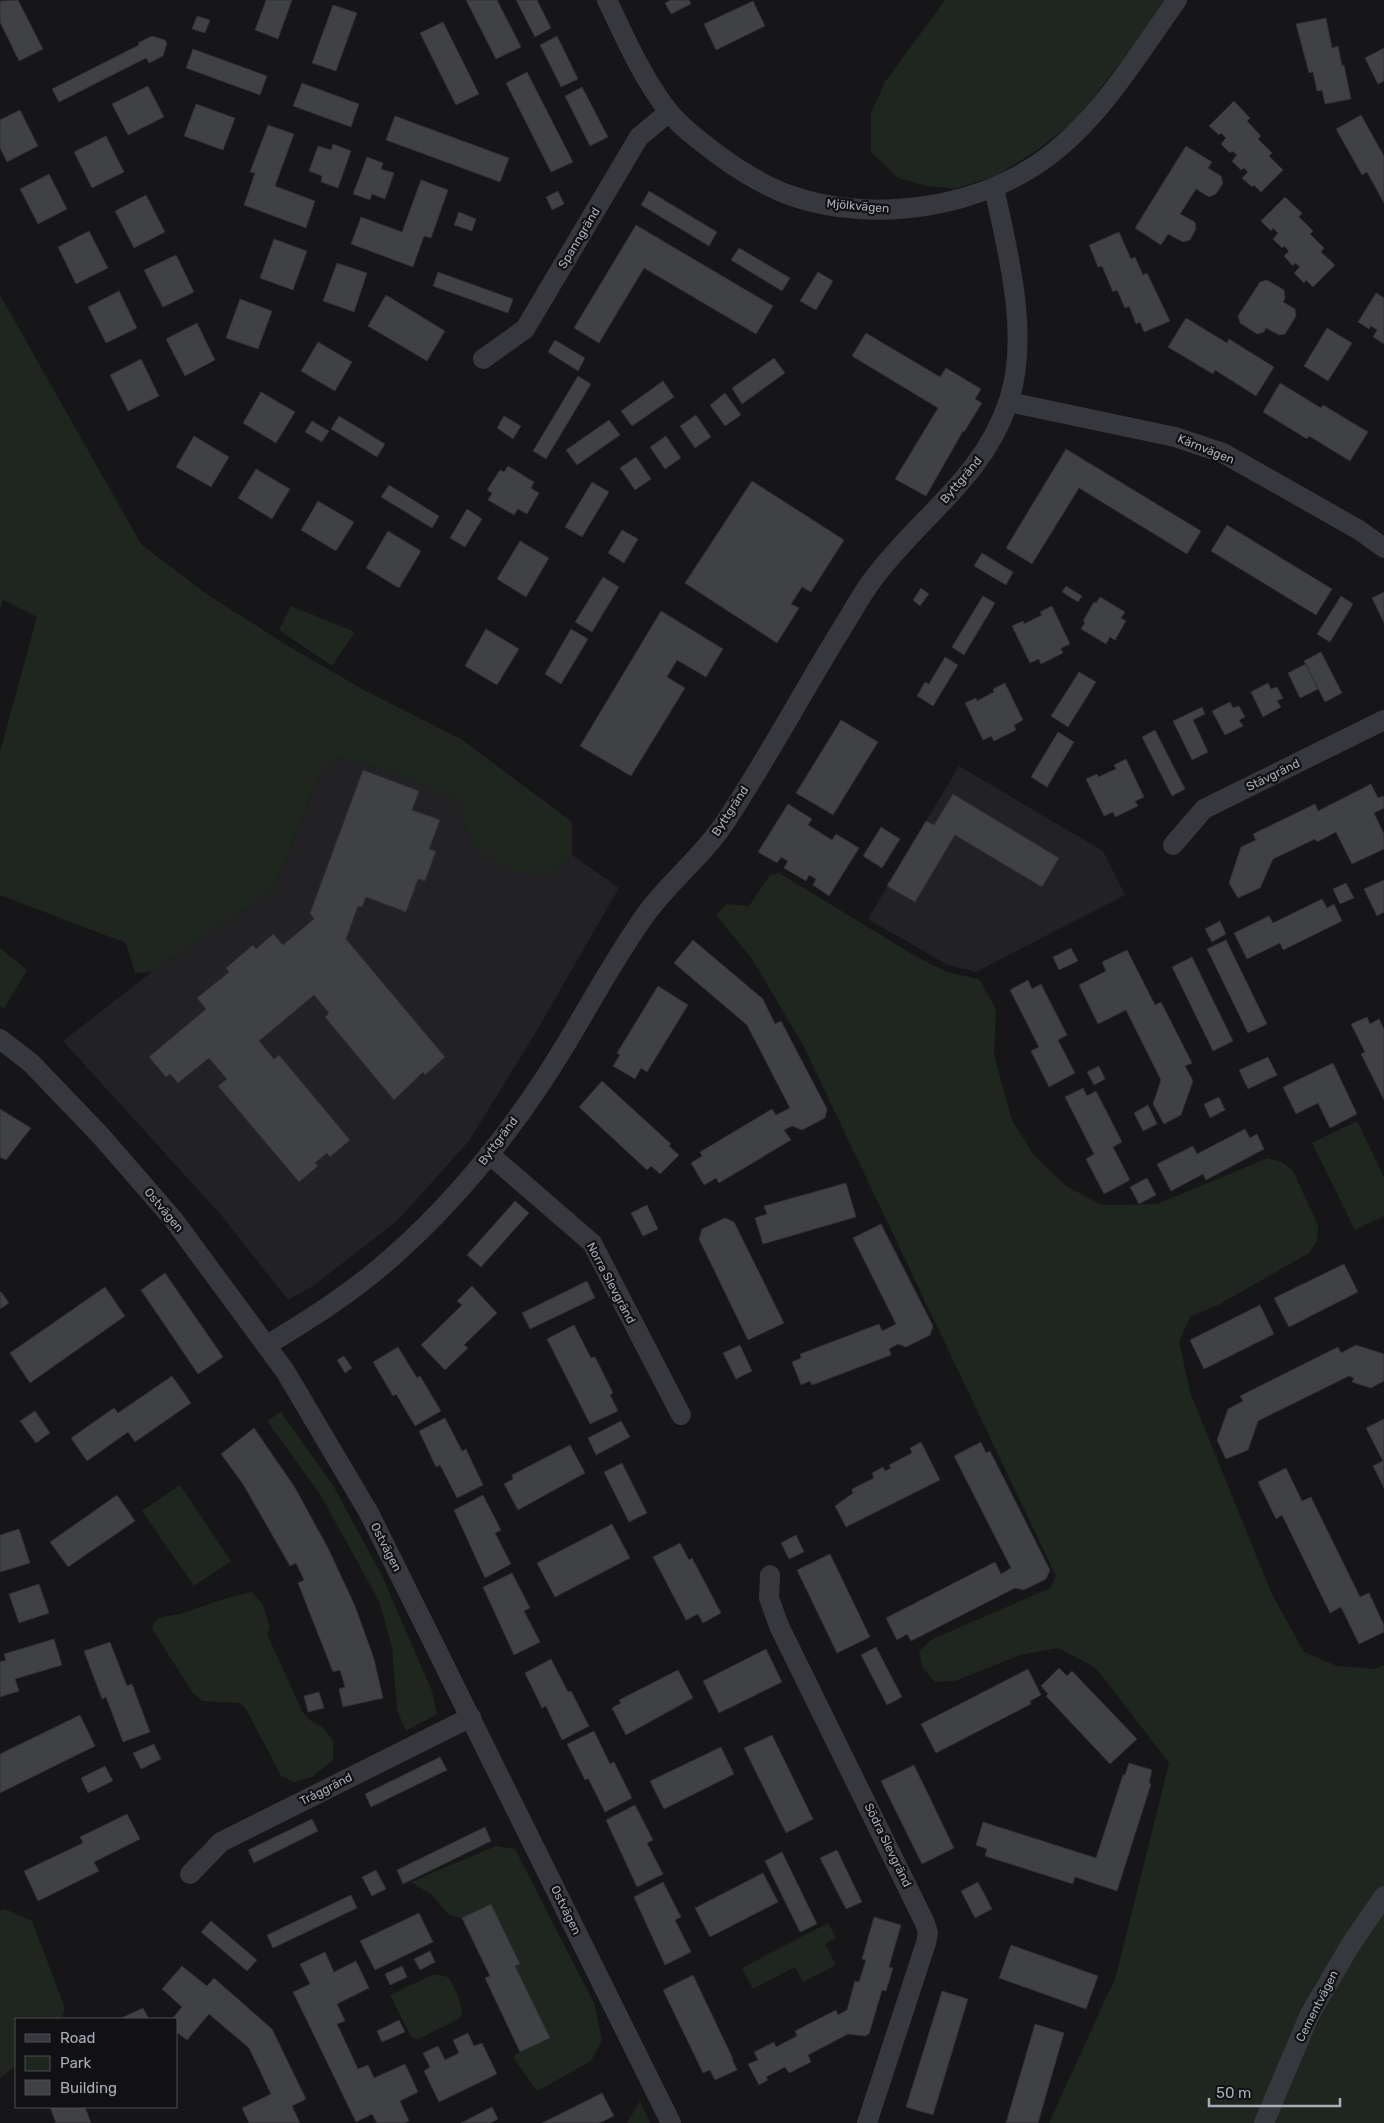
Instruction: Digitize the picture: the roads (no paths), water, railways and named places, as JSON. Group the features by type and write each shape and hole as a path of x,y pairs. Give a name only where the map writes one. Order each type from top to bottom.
{"street":[{"name":"Mjölkvägen","path":"607,0 638,63 669,112 704,145 749,177 789,195 824,204 892,210 931,206 994,188 1022,175 1054,152 1081,127 1109,96 1177,0"},
{"name":"Spanngränd","path":"483,358 525,329 639,137 669,112"},
{"name":"Byttgränd","path":"267,1344 316,1316 390,1259 456,1193 489,1154 541,1084 648,912 725,823 871,581 908,538 952,494 982,458 1009,402 1016,357 1016,300 1009,256 994,188"},
{"name":"Kärnvägen","path":"1009,402 1175,437 1223,453 1359,530 1384,548"},
{"name":"Stävgränd","path":"1173,845 1204,809 1384,720"},
{"name":"Ostvägen","path":"0,1038 32,1063 101,1136 173,1219 267,1344 369,1513 671,2123"},
{"name":"Norra Slevgränd","path":"489,1154 592,1244 681,1415"},
{"name":"Södra Slevgränd","path":"770,1575 769,1598 779,1626 866,1800 925,1923 928,1934 867,2123"},
{"name":"Tråggränd","path":"190,1874 221,1842 471,1717"},
{"name":"Cementvägen","path":"1264,2123 1310,2014 1351,1944 1384,1896"}]}
